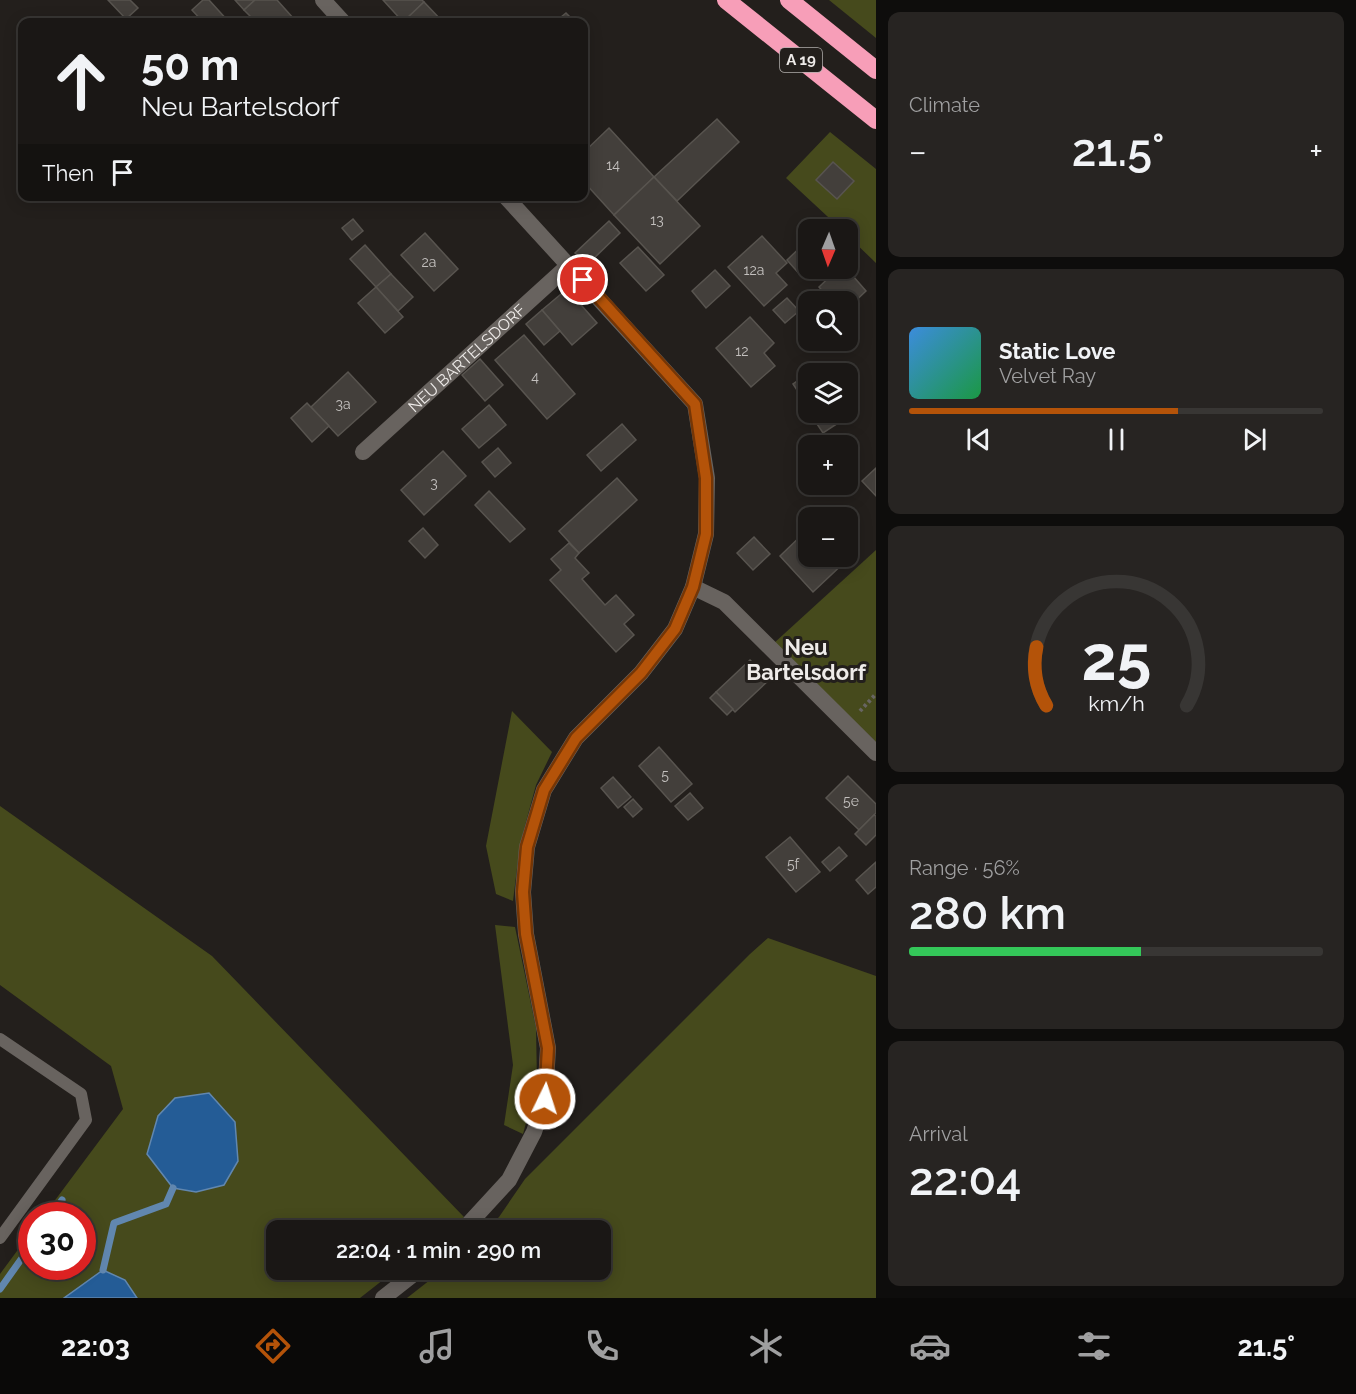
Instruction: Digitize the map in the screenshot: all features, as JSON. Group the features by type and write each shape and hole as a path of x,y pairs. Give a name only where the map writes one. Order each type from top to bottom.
{"highway":[{"name":"A 19","path":"726,0 876,120"},
{"name":"A 19","path":"789,0 876,70"}],"street":[{"path":"323,0 340,18"},
{"path":"472,1220 509,1180 534,1132 545,1099 548,1048 526,934 523,892 527,847 544,790 576,738 641,673 675,629 693,587 706,534 706,478 695,404 510,201"},
{"name":"NEU BARTELSDORF","path":"363,452 569,265"},
{"path":"693,587 724,602 876,753"},
{"path":"384,1298 406,1280"}],"lane":[{"path":"0,1039 81,1094 86,1120 0,1238"}],"green space":[{"path":"829,0 876,0 876,38"},
{"path":"830,132 876,169 876,263 858,246 858,219 830,219 786,178"},
{"path":"876,550 876,742 773,644"},
{"path":"512,711 552,752 536,785 520,844 513,901 496,894 486,846"},
{"path":"0,806 212,956 464,1217 460,1220 266,1220 266,1280 383,1280 360,1298 0,1298 0,1274 18,1250 18,1280 96,1280 96,1202 54,1202 123,1109 111,1066 0,985"},
{"path":"495,925 515,927 536,1028 537,1082 523,1134 504,1125 513,1065"},
{"path":"768,938 876,976 876,1298 407,1298 430,1280 611,1280 611,1220 496,1220 525,1179"}],"water":[{"path":"209,1093 235,1122 238,1161 224,1185 196,1192 173,1188 147,1154 158,1116 175,1098"},
{"path":"103,1270 125,1280 137,1298 64,1298 89,1280 96,1280 96,1275"}],"building":[{"path":"108,0 130,0 138,8 125,18"},
{"path":"203,0 209,0 225,18 199,18 192,10"},
{"path":"235,0 255,0 244,10"},
{"path":"255,0 277,0 293,18 252,18 244,10"},
{"path":"383,0 422,0 424,2 407,18 399,18"},
{"path":"424,2 439,18 407,18"},
{"path":"566,13 571,18 560,18"},
{"path":"717,119 739,142 677,201 654,177"},
{"path":"609,128 654,177 614,215 588,186 588,148"},
{"path":"833,162 854,181 837,199 816,180"},
{"path":"654,177 700,226 660,264 614,215"},
{"path":"353,219 363,231 352,240 342,228"},
{"path":"609,221 620,233 587,265 575,253"},
{"path":"425,233 458,269 434,291 401,255"},
{"path":"762,236 787,263 776,273 787,285 764,306 728,267"},
{"path":"365,245 391,274 376,287 350,259"},
{"path":"638,247 664,275 646,291 620,263"},
{"path":"798,250 798,272 787,260"},
{"path":"715,270 730,286 706,308 692,291"},
{"path":"391,274 413,297 398,311 376,287"},
{"path":"827,279 856,279 866,291 858,299 858,291 822,291 819,287"},
{"path":"376,287 403,317 385,333 358,303"},
{"path":"567,289 597,323 572,345 542,310"},
{"path":"787,298 798,312 785,323 773,310"},
{"path":"542,310 560,331 544,345 526,324"},
{"path":"750,317 774,343 764,353 775,366 751,387 716,348"},
{"path":"524,335 575,394 547,419 495,360"},
{"path":"480,359 503,385 485,401 462,375"},
{"path":"348,372 376,402 338,436 311,407"},
{"path":"798,381 798,392 793,384"},
{"path":"307,403 329,426 312,442 291,418"},
{"path":"489,405 506,425 479,448 462,429"},
{"path":"816,423 838,423 823,433"},
{"path":"622,424 636,440 601,471 587,455"},
{"path":"498,448 511,463 495,477 482,462"},
{"path":"443,451 466,476 424,515 401,490"},
{"path":"876,468 876,496 862,481"},
{"path":"617,478 637,500 579,553 559,531"},
{"path":"489,491 525,529 510,542 475,505"},
{"path":"423,528 438,545 425,558 409,541"},
{"path":"754,537 770,554 753,570 737,553"},
{"path":"798,539 798,567 839,567 813,592 780,556"},
{"path":"569,543 579,553 575,558 589,573 582,579 605,605 616,595 634,615 624,624 634,635 616,652 550,580 561,570 551,559"},
{"path":"750,660 769,680 735,712 716,692"},
{"path":"716,692 733,709 727,715 710,698"},
{"path":"659,747 692,784 671,802 639,766"},
{"path":"848,776 876,804 876,813 859,830 826,798"},
{"path":"613,777 631,797 618,808 601,788"},
{"path":"690,793 703,808 688,820 675,806"},
{"path":"633,799 642,809 633,817 624,807"},
{"path":"874,815 876,816 876,835 866,845 855,834"},
{"path":"790,837 820,872 796,892 766,857"},
{"path":"839,847 847,856 830,871 822,862"},
{"path":"876,862 876,887 868,894 856,880"}],"waterway":[{"path":"103,1270 114,1223 166,1204 173,1188"},
{"path":"0,1289 18,1264"}],"district":[{"name":"Neu Bartelsdorf","path":"806,660"}],"route":[{"path":"545,1099 548,1048 526,934 523,892 527,847 544,790 576,738 641,673 675,629 693,587 706,534 706,478 695,404 583,280"}]}
